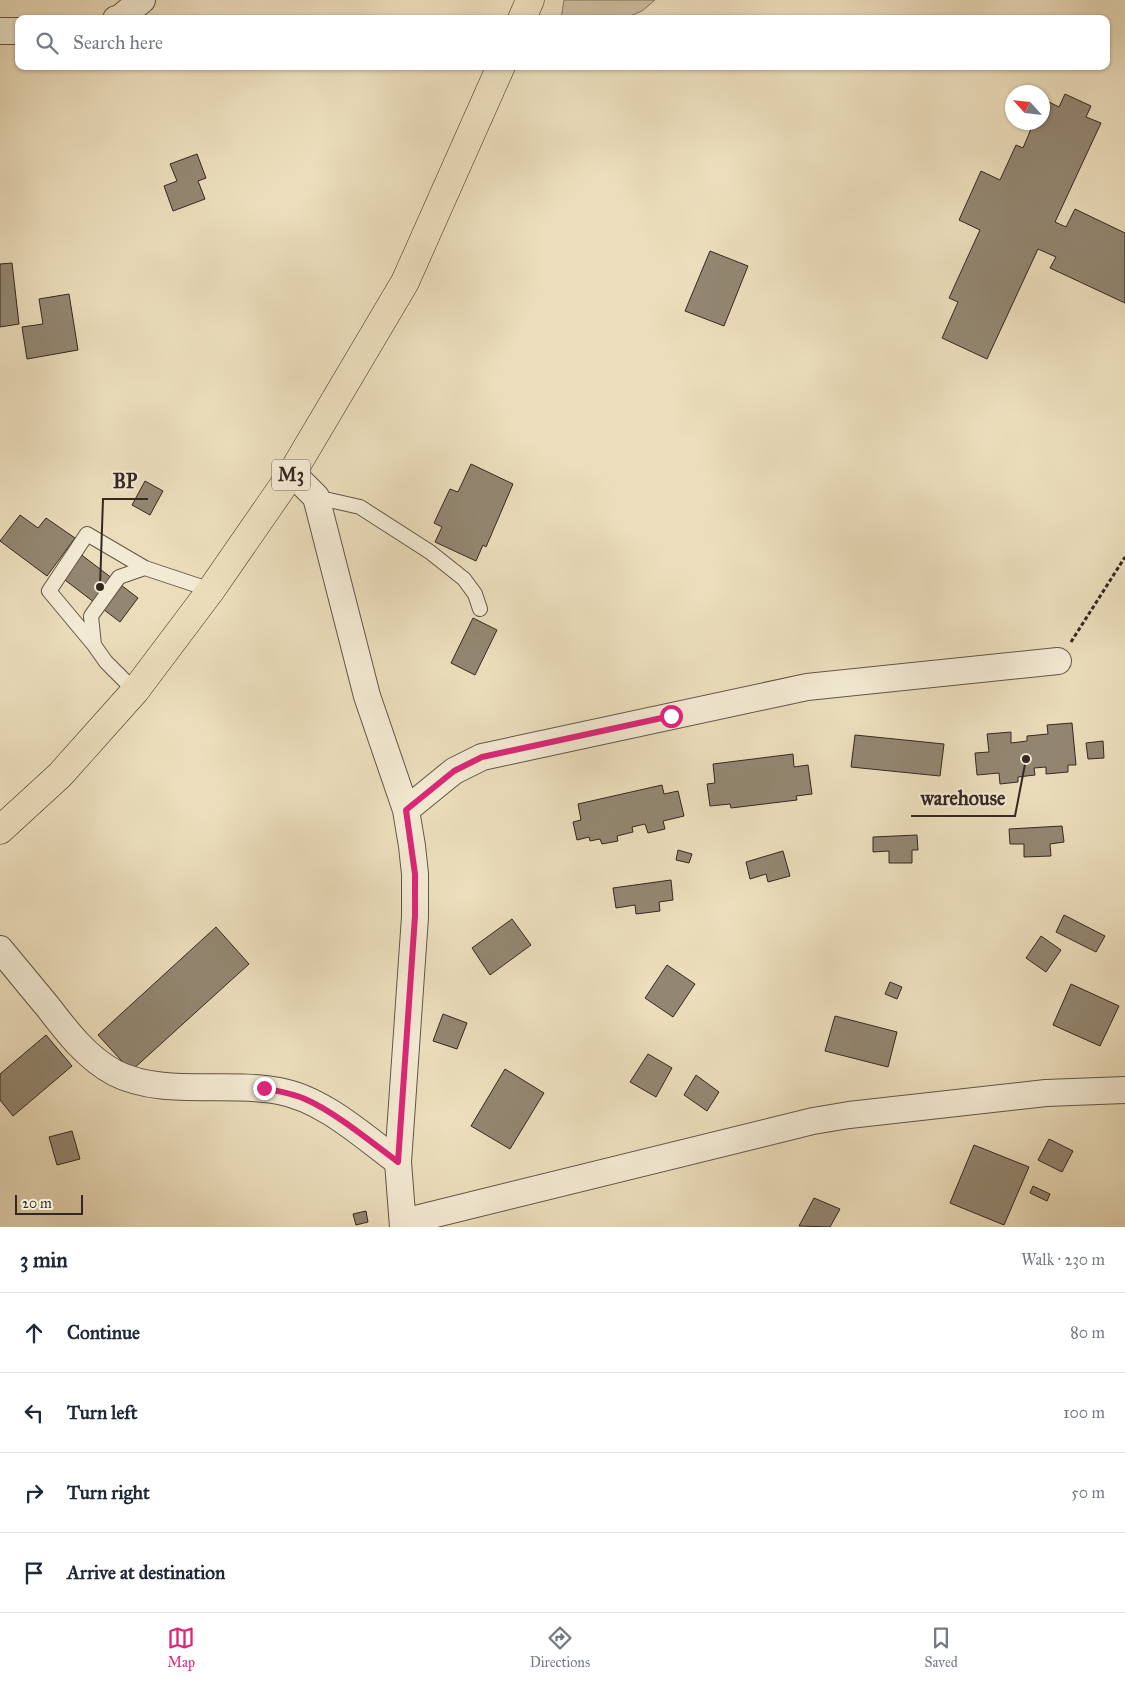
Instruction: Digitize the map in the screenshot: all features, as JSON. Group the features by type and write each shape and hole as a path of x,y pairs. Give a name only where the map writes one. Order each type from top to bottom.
{"highway":[{"path":"524,15 530,0"},
{"name":"M3","path":"0,830 60,775 135,691 211,590 292,474 405,282 499,70"}],"street":[{"path":"124,15 142,0"},
{"path":"0,31 15,31"},
{"path":"292,474 316,497 367,696 406,810 415,874 415,916 398,1162 403,1225 813,1121 850,1115 1046,1093 1125,1090"},
{"path":"406,810 454,771 482,757 807,687 1058,661"},
{"path":"0,949 75,1042 114,1072 136,1082 163,1085 264,1088 282,1091 305,1099 325,1110 398,1162"}],"lane":[{"path":"316,497 360,507 383,520 430,552 464,580 475,594 480,609"},
{"path":"135,691 106,662 49,590 87,534 145,568 211,590"},
{"path":"94,645 91,616 119,577 145,568"}],"path":[{"path":"1058,661 1125,557"}],"shaded area":[{"path":"564,0 655,0 642,11 632,15 562,15"}],"building":[{"path":"1065,94 1091,106 1086,117 1101,123 1055,222 1066,227 1075,209 1125,233 1125,303 1050,268 1056,257 1038,249 987,359 942,338 958,302 949,298 980,230 959,220 981,171 1000,180 1016,145 1023,148 1031,130 1050,130 1050,102 1059,107"},
{"path":"197,154 206,178 198,181 205,199 173,211 164,186 177,181 170,164"},
{"path":"710,251 748,266 724,326 685,311"},
{"path":"12,263 19,324 0,327 0,264"},
{"path":"69,294 78,350 27,359 22,327 43,324 39,299"},
{"path":"471,464 513,484 486,547 483,545 476,561 435,542 442,527 434,523 450,489 458,492"},
{"path":"145,481 163,491 150,515 132,505"},
{"path":"20,515 38,528 46,518 75,538 47,576 0,541"},
{"path":"79,553 138,598 120,622 61,577"},
{"path":"473,618 497,630 475,675 451,663"},
{"path":"1072,723 1076,765 1068,765 1068,772 1046,774 1046,767 1034,768 1035,775 1018,777 1018,782 1000,784 999,773 977,775 975,753 989,752 987,734 1011,732 1011,743 1027,741 1027,736 1048,734 1047,725"},
{"path":"855,735 944,744 940,776 851,767"},
{"path":"1103,741 1104,758 1088,759 1086,743"},
{"path":"793,754 794,767 808,765 812,794 796,796 797,800 731,808 730,804 710,806 707,784 715,783 713,764"},
{"path":"662,785 664,794 678,791 684,816 663,821 665,829 648,833 645,824 632,827 633,832 617,836 618,841 602,844 600,839 590,841 589,837 577,840 573,822 581,820 578,804"},
{"path":"1062,826 1064,842 1050,844 1051,856 1024,857 1024,844 1010,844 1009,829"},
{"path":"917,835 918,850 912,850 912,863 889,863 889,851 873,852 873,837"},
{"path":"678,850 692,854 689,863 676,860"},
{"path":"783,851 790,876 768,882 766,874 750,879 746,862"},
{"path":"671,880 673,900 659,902 660,911 636,914 635,905 616,908 613,888"},
{"path":"1064,915 1105,936 1096,952 1056,932"},
{"path":"512,919 531,945 490,975 472,948"},
{"path":"216,927 249,964 131,1071 98,1035"},
{"path":"1041,936 1061,950 1046,972 1026,958"},
{"path":"667,965 695,984 673,1017 645,998"},
{"path":"890,982 902,987 897,999 885,994"},
{"path":"1071,984 1119,1006 1100,1046 1053,1025"},
{"path":"443,1014 467,1023 457,1049 433,1041"},
{"path":"835,1016 897,1032 888,1067 825,1051"},
{"path":"46,1035 72,1066 13,1116 0,1100 0,1074"},
{"path":"648,1054 672,1068 656,1097 630,1082"},
{"path":"505,1069 544,1093 510,1149 471,1126"},
{"path":"696,1075 719,1092 707,1111 684,1095"},
{"path":"72,1131 80,1159 57,1165 49,1137"},
{"path":"1049,1139 1073,1151 1062,1172 1038,1160"},
{"path":"974,1145 1029,1167 1004,1225 950,1203"},
{"path":"1033,1186 1050,1194 1047,1201 1030,1193"},
{"path":"814,1198 840,1209 830,1227 799,1226"},
{"path":"366,1211 368,1222 356,1225 353,1214"}],"place":[{"name":"BP","path":"100,587"},
{"name":"warehouse","path":"1026,759"}],"route":[{"path":"264,1088 282,1091 305,1099 325,1110 398,1162 415,916 415,874 406,810 454,771 482,757 671,716"}]}
